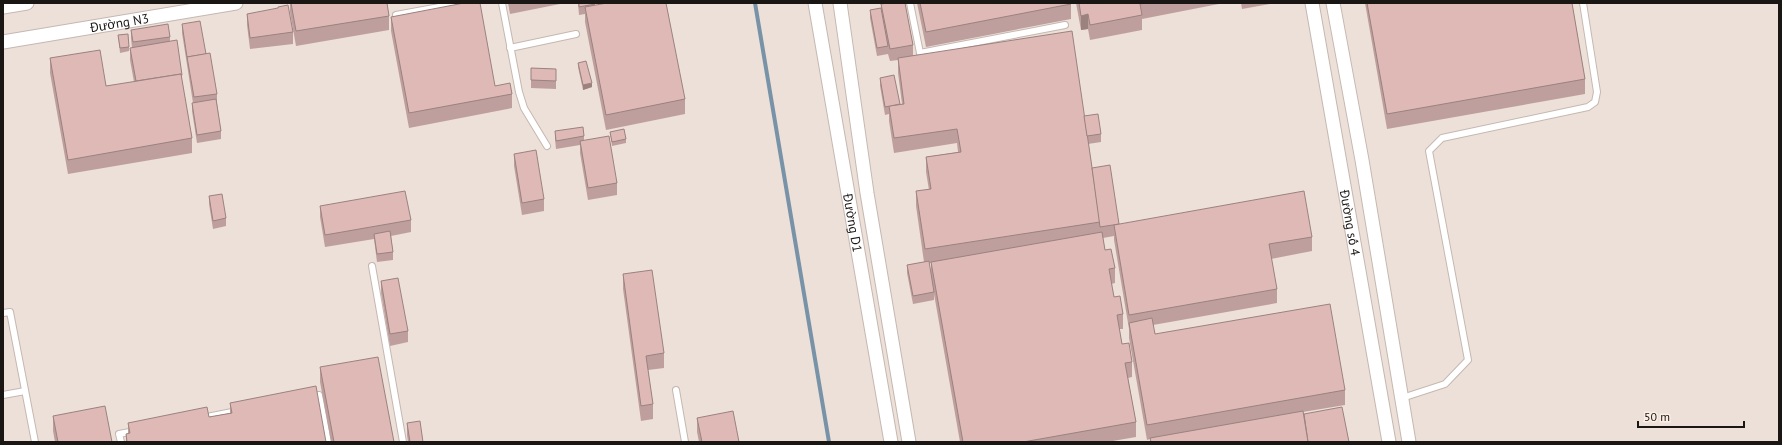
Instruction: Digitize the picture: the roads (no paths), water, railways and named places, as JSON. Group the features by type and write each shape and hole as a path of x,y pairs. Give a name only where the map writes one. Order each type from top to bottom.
{"street":[{"path":"3,7 26,3"},
{"name":"Đường N3","path":"3,42 191,7 236,3"},
{"name":"Đường D1","path":"815,3 847,196 891,442"},
{"name":"Đường D1","path":"841,3 867,192 909,442"},
{"name":"Đường số 4","path":"1312,3 1389,442"},
{"name":"Đường số 4","path":"1333,3 1402,398 1405,441"},
{"path":"847,196 867,192"},
{"path":"1362,285 1382,282"}],"lane":[{"path":"396,15 461,3"},
{"path":"502,3 510,48 524,108 547,146"},
{"path":"910,3 920,53 1065,25"},
{"path":"1402,398 1445,384 1468,360 1429,151 1442,138 1588,107 1595,102 1597,92 1583,3"},
{"path":"510,48 576,34"},
{"path":"372,266 403,442"},
{"path":"3,313 10,312 35,442"},
{"path":"676,390 686,442"},
{"path":"3,395 25,391"},
{"path":"303,398 319,395 328,442"},
{"path":"196,419 242,410"},
{"path":"121,442 119,434 142,429"}],"waterway":[{"path":"755,3 829,442"}]}
